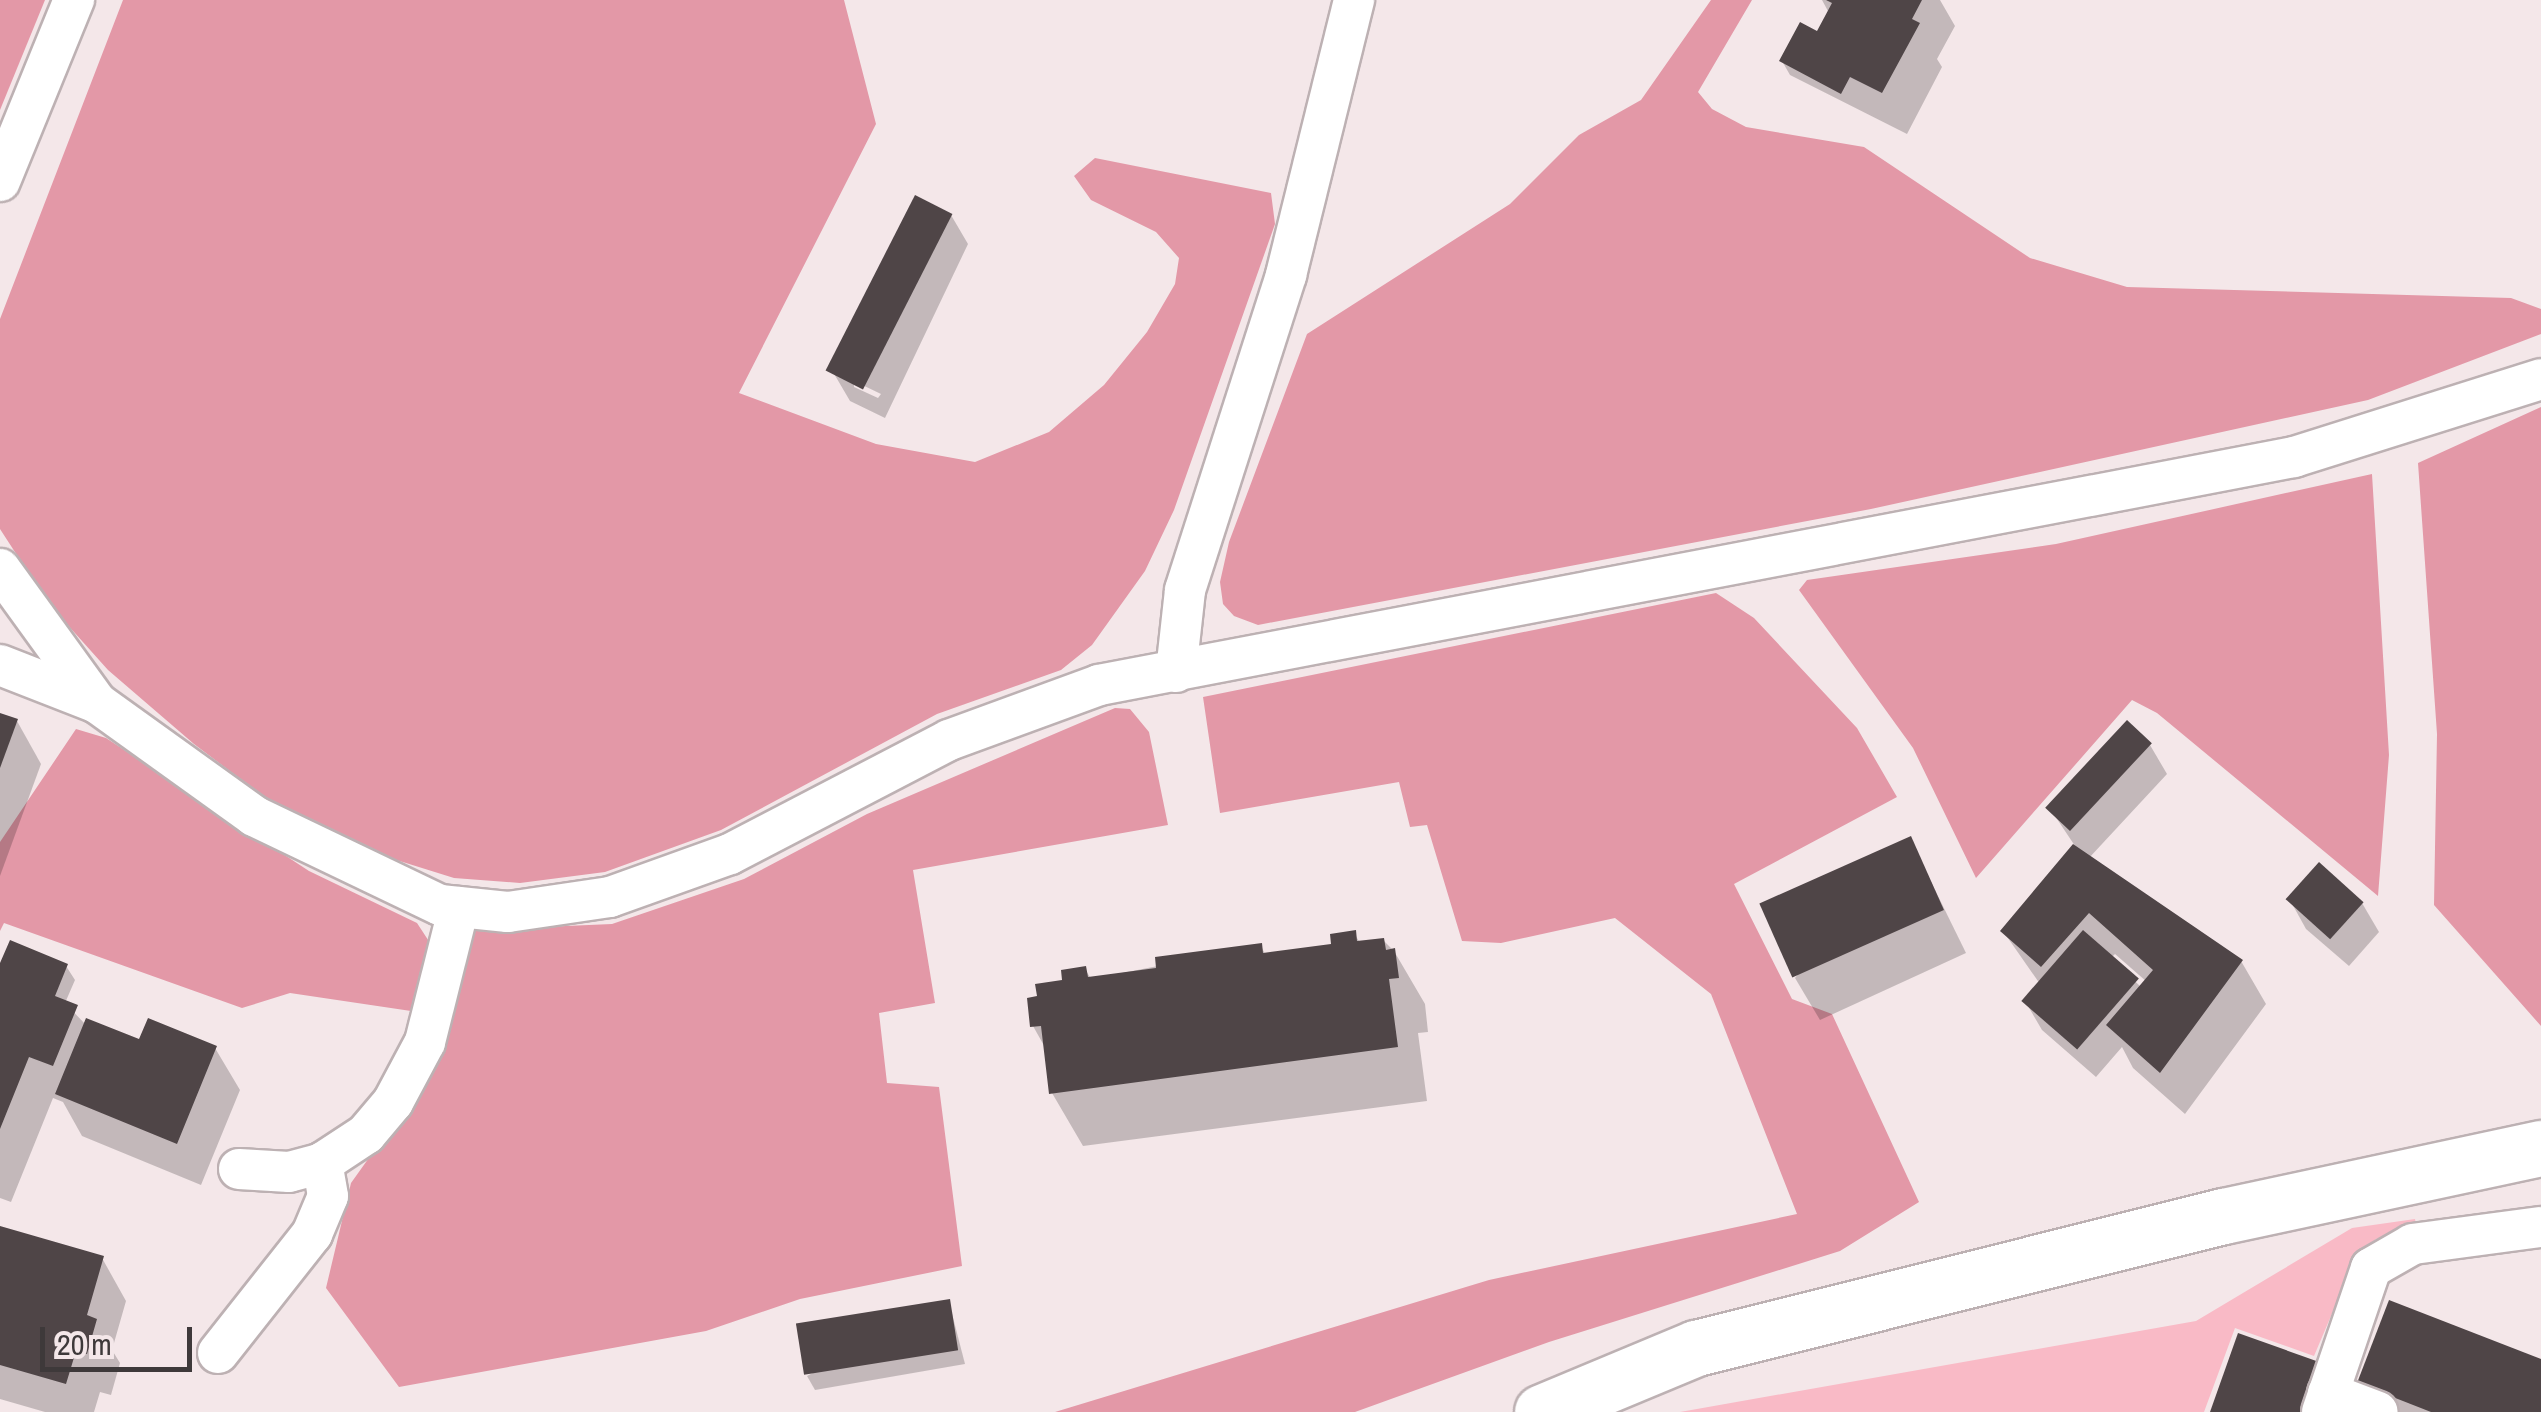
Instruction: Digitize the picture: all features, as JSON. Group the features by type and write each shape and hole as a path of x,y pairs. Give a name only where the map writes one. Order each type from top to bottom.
{"street":[{"path":"0,181 74,0"},
{"path":"1176,672 1184,590 1290,259 1354,0"},
{"path":"0,666 98,703 254,816 409,892 459,907 508,912 610,897 730,854 949,740 1098,685 2294,456 2541,378"},
{"path":"0,568 98,703"},
{"path":"240,1169 288,1172 322,1164 366,1134 393,1102 425,1042 459,907"},
{"path":"1542,1412 1696,1348 2223,1216 2541,1148"},
{"path":"218,1352 312,1234 328,1196 322,1164"},
{"path":"2378,1412 2325,1402 2371,1268 2413,1244 2541,1227"}],"shaded area":[{"path":"0,0 45,0 0,110"},
{"path":"123,0 844,0 876,124 739,393 876,444 975,462 1049,432 1104,385 1147,332 1175,284 1179,258 1156,232 1091,200 1074,176 1095,158 1271,193 1275,224 1174,510 1145,571 1092,645 1061,670 937,714 721,830 605,872 520,883 454,878 374,853 263,796 194,744 108,670 48,603 0,529 0,319"},
{"path":"1711,0 1752,0 1698,92 1712,109 1746,127 1864,147 2030,258 2127,287 2511,298 2541,309 2541,334 2368,400 1871,509 1258,625 1234,616 1223,604 1220,582 1229,542 1307,334 1510,204 1579,135 1641,100"},
{"path":"2541,407 2541,1026 2434,905 2437,734 2418,463"},
{"path":"2372,474 2389,755 2378,896 2157,713 2132,700 1976,878 1913,748 1799,590 1807,580 2056,544"},
{"path":"1716,593 1754,618 1857,728 1897,797 1734,884 1792,999 1832,1014 1919,1202 1840,1251 1549,1342 1355,1412 1055,1412 1489,1280 1797,1214 1711,994 1615,918 1501,943 1462,941 1427,825 1410,827 1399,782 1220,813 1203,697"},
{"path":"1115,708 1130,709 1149,732 1168,825 913,870 935,1003 879,1013 887,1083 939,1087 962,1266 800,1299 706,1331 399,1387 326,1288 351,1183 436,1064 474,930 612,924 744,879 867,814"},
{"path":"76,729 106,738 309,871 417,923 434,949 411,1011 290,993 242,1008 4,923 0,931 0,842"},
{"path":"2415,1219 2417,1230 2376,1239 2356,1257 2314,1356 2235,1328 2204,1412 1680,1412 2196,1321 2352,1228"}],"building":[{"path":"1826,0 1922,0 1912,19 1920,23 1882,93 1850,77 1841,94 1779,61 1800,22 1817,31 1832,3"},
{"path":"915,195 952,214 863,390 826,371"},
{"path":"0,713 18,719 0,768"},
{"path":"2127,720 2152,743 2070,831 2045,808"},
{"path":"1911,836 1944,910 1792,978 1759,904"},
{"path":"2073,844 2243,960 2160,1073 2106,1025 2153,970 2089,913 2041,967 2000,931"},
{"path":"2319,862 2364,902 2330,939 2286,899"},
{"path":"1356,930 1357,941 1384,938 1386,950 1395,948 1399,978 1389,979 1398,1047 1049,1094 1041,1026 1030,1027 1027,998 1037,996 1035,984 1062,980 1061,970 1086,966 1088,977 1156,968 1155,957 1262,943 1263,953 1331,944 1330,934"},
{"path":"2083,930 2139,979 2077,1049 2021,1001"},
{"path":"10,940 68,964 55,996 78,1005 53,1066 29,1057 0,1129 0,963"},
{"path":"86,1018 139,1039 148,1018 217,1046 177,1144 55,1094"},
{"path":"0,1226 104,1256 87,1315 97,1319 87,1354 76,1351 66,1384 0,1365"},
{"path":"950,1299 958,1350 804,1375 796,1323"},
{"path":"2389,1300 2541,1359 2541,1412 2431,1412 2357,1383"},
{"path":"2238,1333 2322,1363 2304,1412 2210,1412"}]}
